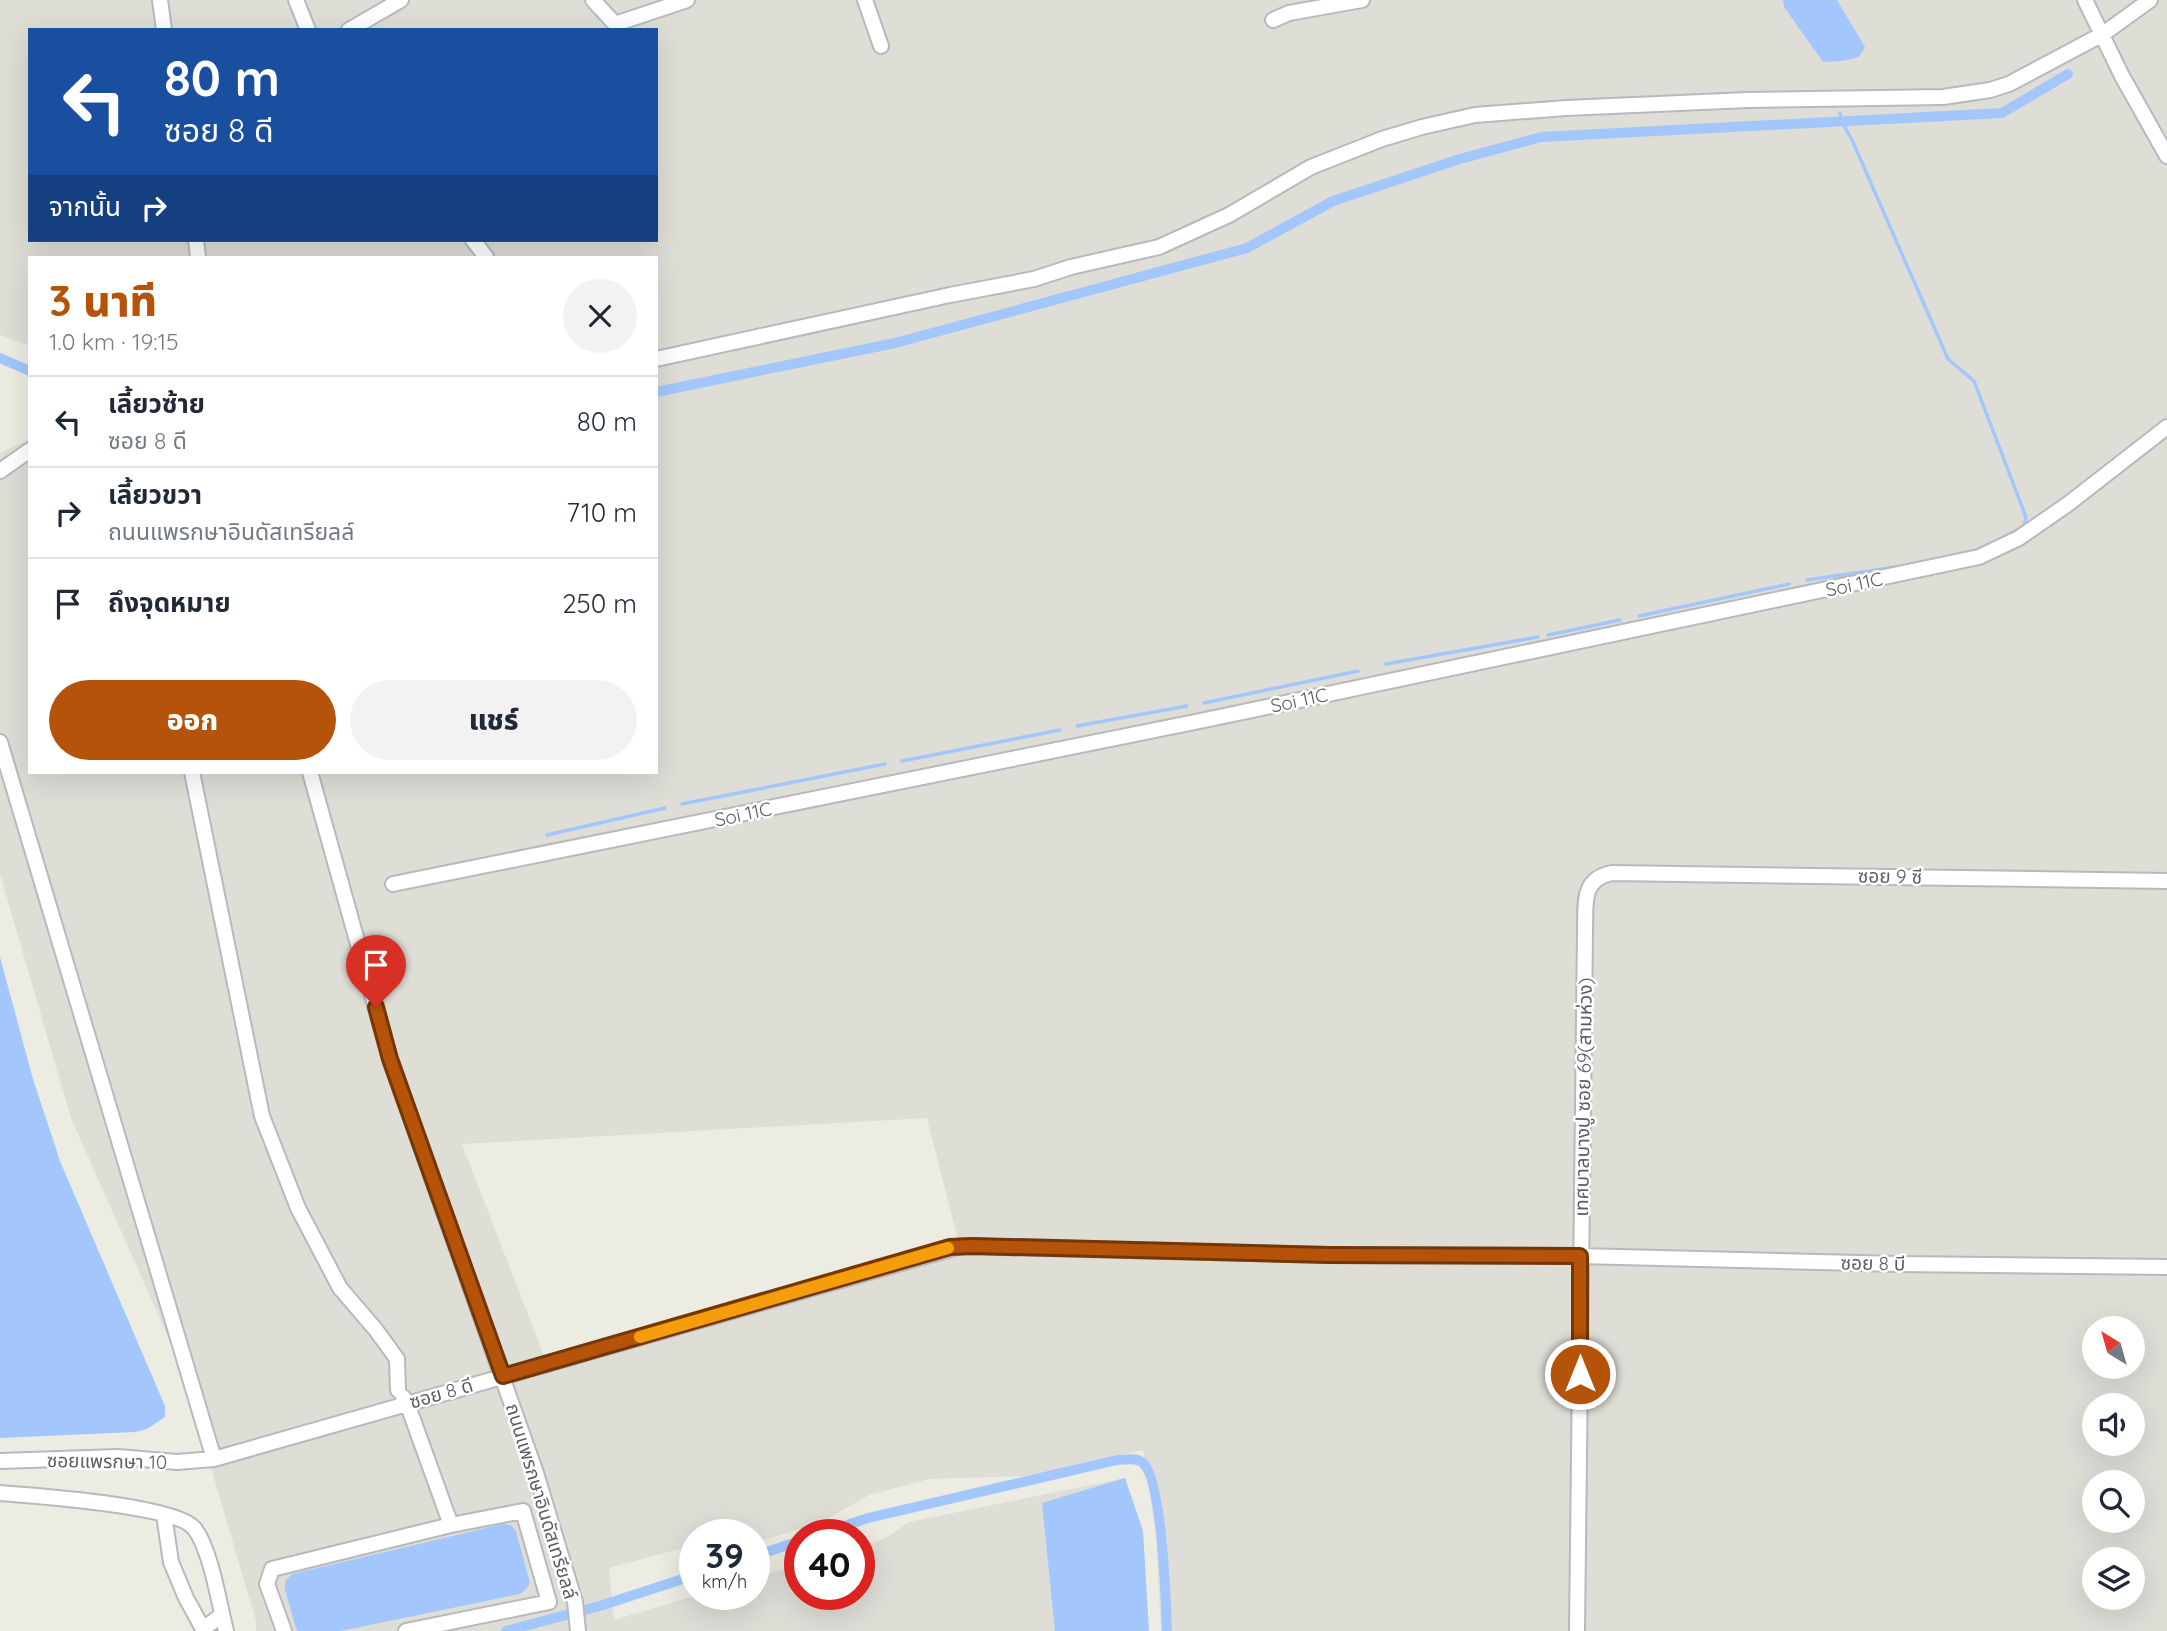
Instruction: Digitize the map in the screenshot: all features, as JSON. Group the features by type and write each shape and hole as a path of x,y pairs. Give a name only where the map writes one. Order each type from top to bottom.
{"street":[{"path":"160,0 164,28"},
{"path":"296,0 307,28"},
{"path":"370,24 401,0"},
{"path":"593,0 615,24 687,0"},
{"path":"865,0 880,46"},
{"path":"1273,20 1287,6 1362,0"},
{"path":"2085,0 2104,34 2122,76 2167,156"},
{"path":"658,359 1034,279 1071,267 1159,247 1228,215 1311,167 1382,139 1475,116 1566,108 1748,100 1894,99 1974,93 2009,84 2104,34 2150,0"},
{"path":"475,242 485,256"},
{"name":"Soi 11C","path":"393,884 1200,721 1979,557 2020,538 2167,427"},
{"path":"0,471 28,451"},
{"path":"0,742 214,1459"},
{"path":"192,774 262,1116 298,1208 340,1287 397,1359 403,1396 451,1525"},
{"name":"ถนนแพรกษาอินดัสเทรียลล์","path":"311,774 390,1059 503,1376 575,1602 578,1631"},
{"name":"ซอย 9 ซี","path":"1612,873 2167,881"},
{"name":"เทศบาลบางปู ซอย 69(สามห่วง)","path":"1577,1631 1586,892 1600,875 1612,873"},
{"name":"ซอย 8 ดี","path":"214,1459 403,1396 503,1376 961,1246 1329,1255 1580,1256"},
{"name":"ซอย 8 บี","path":"1580,1256 2167,1267"},
{"name":"ซอยแพรกษา 10","path":"0,1461 118,1457 177,1462 214,1459"},
{"path":"0,1493 113,1504 180,1519 192,1526 203,1541 226,1631"},
{"path":"284,1631 267,1584 272,1569 451,1525 523,1511 549,1602 406,1631"},
{"path":"164,1515 172,1562 186,1598 203,1630 222,1615"}],"shaded area":[{"path":"0,0 2167,0 2167,1631 1161,1631 1156,1534 1143,1450 1030,1476 929,1479 869,1495 827,1519 784,1519 784,1534 770,1538 770,1519 679,1519 679,1549 609,1568 614,1620 679,1600 679,1610 770,1610 770,1573 784,1570 784,1610 875,1610 875,1542 909,1522 1125,1478 1144,1631 256,1631 256,1621 181,1366 71,1118 0,874 0,453 28,440 28,774 658,774 658,256 28,256 28,345 0,335","holes":["927,1118 960,1248 549,1369 462,1144"]}],"water":[{"path":"1783,0 1837,0 1865,47 1859,57 1823,62 1784,7"},
{"path":"0,957 33,1079 60,1161 165,1406 165,1417 147,1429 135,1432 0,1438"},
{"path":"1125,1478 1143,1531 1149,1631 1055,1631 1042,1503"},
{"path":"503,1524 511,1525 516,1531 530,1583 520,1594 341,1631 297,1631 285,1590 285,1581 292,1574"}],"waterway":[{"path":"658,392 895,343 1247,248 1333,201 1460,159 1541,137 2002,113 2068,74"},
{"path":"1840,113 1948,359 1974,381 2021,504 2026,518 2024,526 1998,541"},
{"path":"0,358 28,370"},
{"path":"1807,580 1903,566"},
{"path":"1639,616 1789,584"},
{"path":"1548,635 1620,620"},
{"path":"1386,664 1538,637"},
{"path":"1204,703 1358,671"},
{"path":"1077,726 1187,706"},
{"path":"902,761 1060,730"},
{"path":"682,804 885,764"},
{"path":"547,835 665,808"},
{"path":"865,1519 1117,1460 1138,1460 1149,1474 1155,1492 1164,1570 1167,1631"},
{"path":"770,1551 784,1546"},
{"path":"506,1631 603,1605 679,1580"}],"slow traffic":[{"path":"640,1337 948,1248"}],"route":[{"path":"376,1007 390,1059 503,1376 961,1246 1329,1255 1580,1256 1580,1374"}]}
